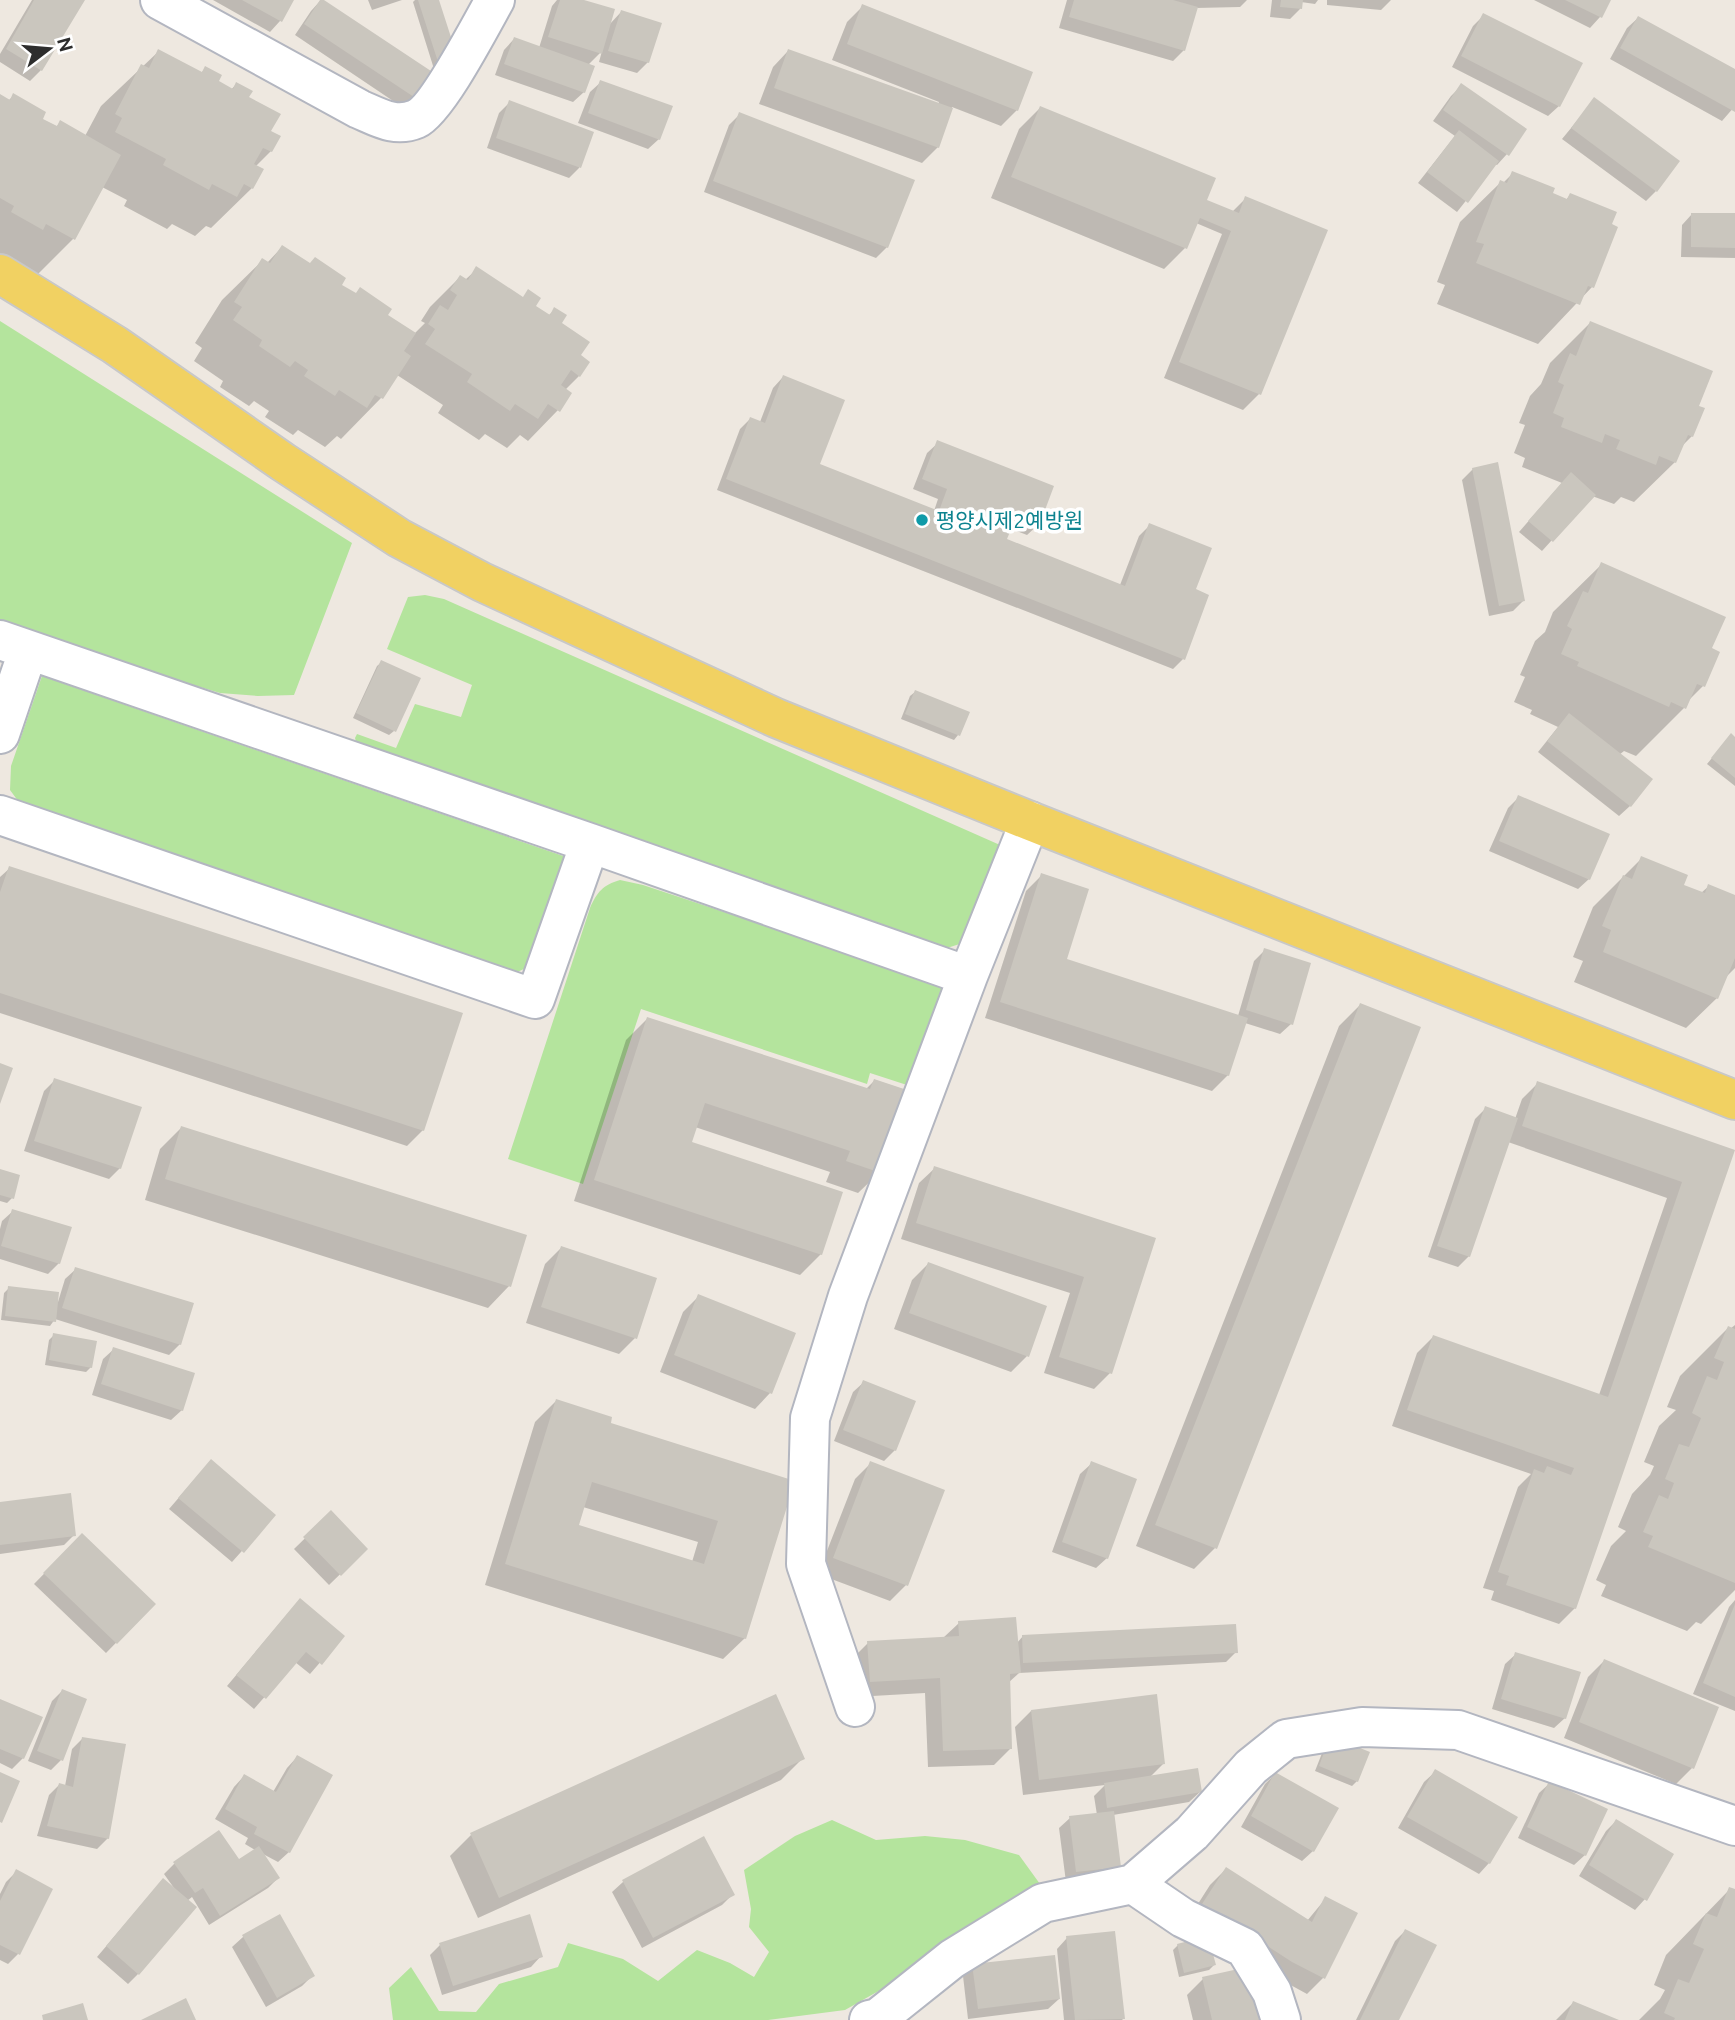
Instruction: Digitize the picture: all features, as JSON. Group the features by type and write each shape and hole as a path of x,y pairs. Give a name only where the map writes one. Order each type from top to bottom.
{"main road":[{"path":"0,274 115,345 283,462 399,538 482,582 775,718 1735,1100"}],"street":[{"path":"160,0 359,109 391,123 418,118 445,88 495,0"},
{"path":"0,734 14,646 590,843 968,976"},
{"path":"0,815 535,999 590,843"},
{"path":"855,1707 806,1564 810,1418 848,1296 968,976 1030,821"},
{"path":"869,2020 878,2018 952,1959 1043,1903 1133,1884 1192,1833 1251,1767 1286,1739 1362,1727 1458,1730 1735,1826"},
{"path":"1133,1884 1183,1918 1245,1948 1272,1992 1281,2020"}],"green space":[{"path":"0,321 352,543 294,695 220,693 0,627"},
{"path":"425,595 444,599 1000,845 966,942 947,948 358,749 355,738 357,734 396,748 415,704 461,717 472,685 387,649 408,597"},
{"path":"42,676 569,858 526,968 511,975 21,805 10,790 11,766"},
{"path":"620,880 643,885 943,985 910,1086 870,1073 867,1084 641,1009 583,1184 508,1159 590,908 601,890"},
{"path":"832,1820 876,1840 925,1836 965,1840 1019,1855 1040,1884 914,1971 845,2010 768,2020 393,2020 389,1988 411,1967 439,2011 476,2012 499,1984 558,1967 568,1943 623,1959 658,1981 697,1950 730,1963 754,1977 769,1952 749,1927 751,1909 744,1870 795,1836"}],"building":[{"path":"34,0 85,0 42,71 6,49"},
{"path":"242,0 294,0 282,22"},
{"path":"320,0 324,0 440,77 423,103 304,24"},
{"path":"418,0 439,0 458,59 439,65"},
{"path":"560,0 584,0 615,9 602,54 548,37"},
{"path":"1074,0 1173,0 1198,7 1185,51 1069,17"},
{"path":"1281,0 1303,0 1302,9 1280,7"},
{"path":"1565,0 1611,0 1602,18"},
{"path":"862,4 1033,72 1018,111 847,44"},
{"path":"621,10 662,23 649,63 608,51"},
{"path":"1483,13 1583,63 1560,107 1461,56"},
{"path":"1638,16 1735,69 1735,112 1620,48"},
{"path":"514,37 595,66 585,93 504,64"},
{"path":"158,49 202,72 205,66 222,75 219,81 233,89 236,82 253,91 249,97 281,114 271,131 281,136 272,152 263,148 254,164 264,169 253,189 244,184 237,197 212,184 209,190 163,165 166,159 115,132 122,118 115,114 141,64 149,68"},
{"path":"788,49 953,108 939,148 774,88"},
{"path":"600,80 673,106 660,140 588,113"},
{"path":"1461,83 1527,129 1509,156 1443,110"},
{"path":"13,93 46,112 43,119 57,126 60,120 121,155 75,240 46,224 43,230 11,212 14,206 0,198 0,94 10,100"},
{"path":"1594,97 1680,161 1657,192 1571,128"},
{"path":"509,100 594,132 581,168 496,138"},
{"path":"1040,106 1216,178 1207,200 1239,213 1245,196 1328,230 1261,395 1179,362 1231,231 1200,218 1187,249 1011,177"},
{"path":"739,112 915,180 888,248 713,181"},
{"path":"1459,130 1499,161 1468,203 1427,172"},
{"path":"1512,171 1555,188 1553,193 1567,199 1570,193 1617,212 1612,224 1618,227 1594,288 1588,286 1580,305 1476,263 1484,244 1476,242 1500,180 1507,183"},
{"path":"1691,213 1735,213 1735,248 1691,247"},
{"path":"282,245 310,263 315,257 346,278 342,285 356,293 360,287 392,309 388,315 416,333 404,351 411,356 383,399 375,395 367,408 339,390 335,396 304,376 308,370 295,361 290,367 259,346 262,340 233,320 242,307 234,302 262,258 270,263"},
{"path":"476,266 523,297 528,289 541,298 536,306 550,315 554,307 567,315 562,323 590,342 581,355 590,362 580,377 571,370 561,385 572,393 560,412 548,404 538,419 515,404 510,411 467,382 472,374 425,344 435,329 428,324 440,305 448,310 457,295 450,290 460,275 468,280"},
{"path":"1590,321 1713,371 1699,406 1705,408 1693,437 1688,435 1676,463 1659,456 1656,465 1616,449 1620,440 1605,434 1602,443 1561,427 1564,418 1553,413 1564,385 1558,382 1570,353 1576,356"},
{"name":"평양시제2예방원","path":"783,375 845,400 820,464 939,511 947,489 922,479 937,440 1054,486 1039,526 1016,517 1007,539 1125,586 1149,523 1212,548 1196,589 1209,595 1185,660 726,479 750,417 765,423"},
{"path":"1498,462 1525,601 1499,606 1472,468"},
{"path":"1571,472 1596,495 1553,542 1528,521"},
{"path":"1601,562 1726,617 1712,648 1720,652 1705,687 1697,684 1686,709 1671,702 1669,707 1577,666 1579,662 1561,654 1572,629 1567,626 1583,591 1588,593"},
{"path":"381,660 421,678 396,732 356,713"},
{"path":"915,690 970,712 960,736 905,714"},
{"path":"1569,713 1653,779 1631,807 1547,741"},
{"path":"1731,733 1735,737 1735,778 1711,758"},
{"path":"1518,795 1610,834 1590,880 1499,841"},
{"path":"1641,856 1688,875 1684,885 1705,893 1708,884 1735,895 1735,958 1718,999 1603,952 1611,930 1602,926 1623,875 1632,879"},
{"path":"9,866 463,1013 424,1131 0,993 0,892"},
{"path":"1041,873 1089,889 1067,959 1248,1018 1229,1076 1000,1002"},
{"path":"1264,948 1311,963 1293,1025 1246,1010"},
{"path":"1360,1003 1421,1027 1217,1549 1155,1525"},
{"path":"647,1017 870,1089 874,1079 907,1090 881,1173 846,1161 850,1151 705,1103 692,1142 843,1192 822,1255 594,1180"},
{"path":"0,1063 13,1068 0,1104"},
{"path":"54,1078 142,1107 121,1169 34,1141"},
{"path":"1537,1081 1735,1150 1576,1609 1506,1585 1509,1576 1498,1572 1534,1469 1544,1473 1547,1466 1571,1475 1574,1468 1407,1410 1433,1335 1608,1397 1682,1182 1522,1126"},
{"path":"1485,1106 1518,1118 1470,1257 1437,1246"},
{"path":"181,1126 527,1235 511,1287 165,1179"},
{"path":"934,1166 1156,1238 1112,1374 1059,1357 1084,1277 916,1223"},
{"path":"0,1169 20,1175 14,1199 0,1195"},
{"path":"12,1209 72,1227 60,1264 1,1246"},
{"path":"561,1246 657,1278 637,1339 541,1307"},
{"path":"928,1262 1047,1306 1029,1357 909,1313"},
{"path":"75,1267 194,1303 181,1345 62,1308"},
{"path":"8,1286 59,1292 56,1322 5,1316"},
{"path":"698,1294 796,1333 772,1394 674,1355"},
{"path":"1728,1326 1735,1329 1735,1583 1648,1547 1653,1536 1643,1532 1659,1495 1668,1499 1674,1483 1665,1479 1679,1444 1689,1447 1701,1418 1692,1413 1707,1376 1717,1380 1724,1362 1714,1358"},
{"path":"53,1333 97,1341 92,1368 49,1360"},
{"path":"113,1347 195,1373 183,1411 101,1384"},
{"path":"863,1380 916,1401 896,1451 843,1430"},
{"path":"556,1399 612,1417 611,1423 795,1481 746,1639 505,1564","holes":["592,1482 718,1521 704,1564 579,1525"]},
{"path":"211,1459 276,1515 244,1553 178,1498"},
{"path":"870,1461 945,1490 908,1586 833,1558"},
{"path":"1091,1461 1137,1479 1108,1559 1062,1542"},
{"path":"71,1493 76,1536 0,1545 0,1502"},
{"path":"331,1510 368,1549 341,1576 303,1537"},
{"path":"82,1533 156,1604 117,1644 43,1573"},
{"path":"300,1598 345,1636 322,1665 306,1652 266,1699 236,1675"},
{"path":"1735,1604 1735,1697 1703,1683"},
{"path":"1016,1617 1021,1673 1010,1674 1012,1749 943,1751 940,1678 870,1682 867,1641 959,1636 958,1621"},
{"path":"1236,1624 1238,1653 1023,1663 1022,1635"},
{"path":"1515,1652 1581,1672 1566,1719 1501,1699"},
{"path":"1604,1659 1719,1707 1694,1769 1579,1722"},
{"path":"62,1689 87,1699 63,1761 37,1751"},
{"path":"776,1694 805,1759 499,1898 470,1833"},
{"path":"1157,1694 1165,1764 1039,1780 1031,1710"},
{"path":"0,1699 43,1717 24,1759 0,1749"},
{"path":"1330,1736 1370,1752 1358,1782 1319,1766"},
{"path":"82,1737 126,1744 109,1839 47,1826 59,1783 73,1787"},
{"path":"297,1755 333,1775 290,1853 254,1834 257,1827 225,1809 244,1774 276,1792"},
{"path":"1198,1768 1202,1792 1107,1808 1104,1783"},
{"path":"1435,1769 1518,1817 1490,1864 1407,1817"},
{"path":"0,1772 20,1781 2,1823 0,1822"},
{"path":"1275,1772 1339,1808 1314,1852 1251,1816"},
{"path":"1549,1781 1608,1809 1586,1856 1527,1827"},
{"path":"1114,1811 1121,1867 1076,1872 1069,1816"},
{"path":"1616,1819 1674,1854 1647,1901 1589,1865"},
{"path":"219,1830 239,1859 259,1846 280,1878 220,1916 203,1888 195,1893 173,1862"},
{"path":"704,1836 735,1895 653,1938 622,1880"},
{"path":"1226,1867 1312,1922 1325,1896 1358,1913 1325,1979 1292,1962 1202,1904"},
{"path":"16,1869 53,1889 20,1955 0,1945 0,1901"},
{"path":"163,1878 197,1907 139,1975 106,1946"},
{"path":"1729,1887 1735,1889 1735,2020 1674,2020 1675,2018 1664,2013 1678,1979 1689,1983 1704,1949 1693,1944 1706,1913 1717,1917"},
{"path":"280,1914 315,1976 277,1998 242,1935"},
{"path":"530,1914 543,1957 453,1986 439,1943"},
{"path":"1405,1929 1437,1945 1399,2020 1360,2020"},
{"path":"1115,1931 1125,2019 1075,2020 1066,1936"},
{"path":"1208,1936 1216,1965 1184,1973 1177,1944"},
{"path":"1055,1955 1060,1999 978,2009 972,1964"},
{"path":"1252,1966 1265,2020 1212,2020 1202,1977"},
{"path":"186,1998 196,2020 141,2020"},
{"path":"1573,2001 1619,2020 1565,2020"},
{"path":"83,2003 88,2020 43,2020 42,2015"}],"place":[{"name":"평양시제2예방원","path":"922,520"}]}
